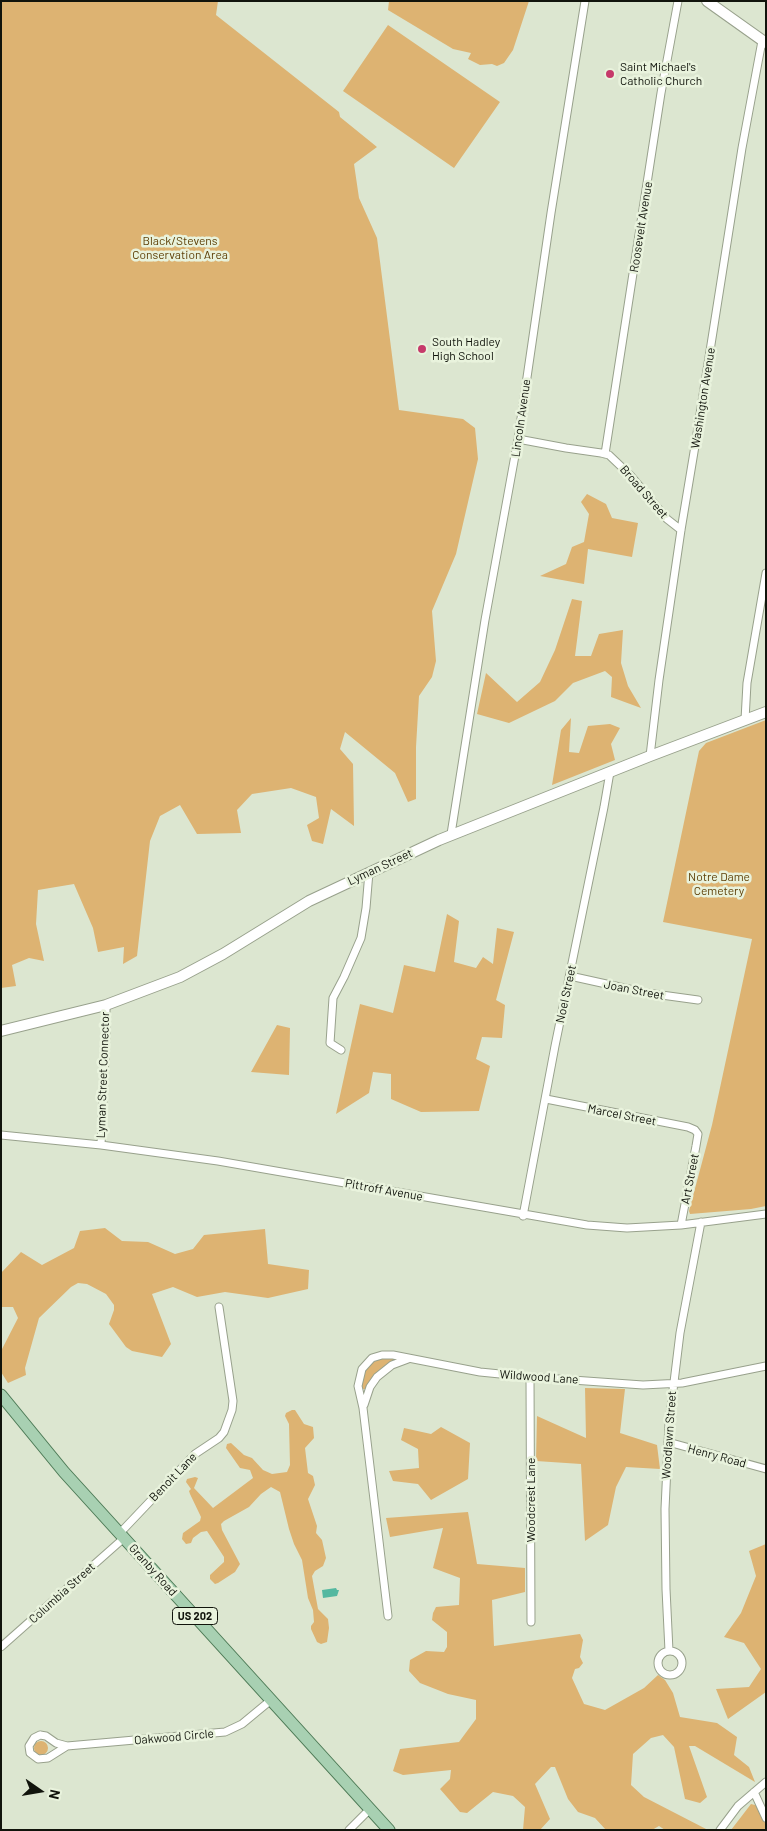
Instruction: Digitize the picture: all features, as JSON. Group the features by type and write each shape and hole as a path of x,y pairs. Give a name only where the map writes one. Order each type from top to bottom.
{"main road":[{"path":"712,3 764,42"},
{"name":"Lyman Street","path":"1,1031 106,1005 180,977 201,967 309,901 451,834 766,712"},
{"name":"Granby Road","path":"2,1400 56,1463 389,1830"}],"street":[{"name":"Lincoln Avenue","path":"451,834 485,620 518,439 585,1"},
{"name":"Roosevelt Avenue","path":"605,454 659,109 678,1"},
{"name":"Washington Avenue","path":"650,756 657,689 681,530 744,140 764,42"},
{"name":"Broad Street","path":"518,439 605,454 620,464 667,519 681,530"},
{"path":"745,720 747,683 766,573"},
{"name":"Noel Street","path":"523,1216 610,772"},
{"path":"341,1050 330,1043 333,998 344,978 361,938 369,872"},
{"name":"Joan Street","path":"570,976 647,993 698,1000"},
{"name":"Lyman Street Connector","path":"101,1145 106,1005"},
{"name":"Marcel Street","path":"546,1100 688,1127 697,1132"},
{"name":"Art Street","path":"681,1225 697,1132"},
{"name":"Pittroff Avenue","path":"1,1135 101,1145 255,1167 523,1216 600,1227 681,1225 766,1214"},
{"name":"Woodlawn Street","path":"668,1651 665,1546 668,1442 673,1384 686,1294 701,1222"},
{"name":"Benoit Lane","path":"122,1535 195,1454 219,1438 224,1432 232,1410 233,1401 219,1307"},
{"name":"Wildwood Lane","path":"388,1616 363,1408 358,1391 358,1380 365,1365 372,1358 382,1355 393,1355 461,1370 530,1377 643,1384 673,1384 766,1366"},
{"name":"Wildwood Lane","path":"363,1408 370,1387 377,1377 392,1365 408,1359"},
{"name":"Woodcrest Lane","path":"530,1377 531,1622"},
{"name":"Henry Road","path":"668,1442 766,1469"},
{"name":"Columbia Street","path":"1,1647 122,1535"},
{"name":"Oakwood Circle","path":"67,1746 48,1758 41,1760 32,1756 29,1750 32,1740 40,1735 67,1746 226,1732 242,1724 271,1700"},
{"path":"720,1830 738,1806 766,1782"},
{"path":"754,1792 766,1818"},
{"path":"349,1830 370,1809"}],"green space":[{"name":"Black/Stevens Conservation Area","path":"1,1 218,1 216,15 339,112 340,117 377,147 354,164 359,198 377,238 399,410 463,419 475,428 478,459 456,554 432,611 436,661 432,677 419,696 416,747 416,799 408,802 395,773 345,732 340,749 353,764 354,826 331,809 323,844 312,841 307,825 319,818 316,797 291,788 252,794 237,810 241,833 197,834 180,805 160,816 150,841 137,956 123,964 124,947 98,952 93,928 74,884 38,890 36,924 44,961 29,958 12,965 16,986 1,988"},
{"path":"389,1 529,1 513,50 504,63 497,66 492,64 480,65 468,59 471,53 453,49 388,10"},
{"path":"388,25 500,102 454,168 343,91"},
{"path":"587,494 606,504 612,518 638,523 632,557 588,549 584,584 540,576 566,564 572,547 584,542 589,514 581,502"},
{"path":"572,599 582,601 575,656 591,656 599,634 623,630 621,663 628,686 641,708 611,697 612,677 605,671 573,683 555,701 509,723 477,714 486,673 517,702 540,682 555,650"},
{"path":"571,718 569,752 579,753 588,726 610,724 620,728 611,744 615,760 552,785 561,730"},
{"name":"Notre Dame Cemetery","path":"766,720 766,1206 690,1214 689,1211 712,1125 752,939 663,922 699,751 706,743"},
{"path":"447,914 459,921 454,962 476,968 483,957 493,964 497,928 514,932 496,1000 505,1005 502,1038 482,1037 476,1059 490,1066 479,1111 421,1112 391,1099 391,1074 373,1072 369,1093 336,1114 360,1004 393,1013 404,965 435,972"},
{"path":"277,1025 290,1028 289,1075 251,1072"},
{"path":"105,1228 122,1241 148,1242 175,1254 193,1249 204,1235 265,1229 268,1264 309,1270 308,1289 268,1298 225,1292 197,1297 173,1287 152,1294 171,1344 162,1357 132,1351 126,1347 109,1324 114,1305 106,1294 87,1284 78,1283 71,1287 39,1318 25,1368 26,1375 8,1383 1,1372 1,1351 18,1318 13,1307 1,1307 1,1273 21,1252 42,1265 74,1248 80,1231"},
{"path":"384,1358 393,1358 393,1361 378,1371 365,1389 363,1389 361,1387 363,1373 373,1362"},
{"path":"585,1388 625,1389 620,1433 657,1445 660,1469 626,1467 616,1487 608,1525 585,1541 581,1464 536,1461 537,1416 586,1438"},
{"path":"295,1410 304,1424 313,1427 314,1438 305,1448 308,1473 313,1476 315,1485 308,1499 317,1526 316,1533 322,1540 326,1558 323,1566 315,1571 312,1576 318,1609 328,1619 327,1642 321,1644 317,1642 311,1629 314,1622 313,1610 308,1598 302,1560 289,1529 280,1492 271,1487 261,1494 249,1507 221,1524 222,1530 240,1564 235,1572 218,1583 215,1584 210,1579 210,1575 224,1562 224,1557 207,1531 201,1532 193,1538 191,1543 186,1544 182,1539 183,1533 200,1521 201,1517 190,1494 189,1491 191,1489 186,1482 187,1479 198,1478 194,1488 213,1508 253,1478 250,1470 240,1468 226,1448 227,1444 231,1443 244,1455 252,1458 263,1470 272,1474 287,1472 290,1465 289,1424 285,1416 286,1413"},
{"path":"441,1427 470,1443 468,1479 431,1500 418,1484 393,1481 389,1471 419,1468 418,1449 401,1440 404,1428 431,1434"},
{"path":"468,1512 477,1564 525,1568 525,1592 492,1600 494,1646 580,1634 583,1640 580,1657 583,1663 579,1668 575,1669 572,1678 584,1704 605,1710 644,1688 658,1675 665,1680 673,1693 680,1717 717,1723 737,1737 734,1755 749,1767 755,1782 695,1746 689,1746 707,1797 700,1803 685,1799 674,1747 663,1735 651,1738 633,1754 631,1785 644,1797 708,1830 665,1830 659,1826 652,1830 606,1830 595,1818 578,1812 568,1799 555,1767 551,1767 535,1784 550,1819 540,1830 523,1830 525,1807 513,1796 493,1792 467,1813 460,1812 440,1789 450,1779 451,1770 403,1775 393,1771 400,1749 459,1742 476,1719 476,1700 448,1694 420,1683 409,1671 410,1660 426,1651 444,1652 447,1647 447,1632 432,1620 433,1613 436,1607 459,1605 460,1578 433,1568 443,1528 390,1537 386,1518"},
{"path":"766,1544 766,1692 728,1719 716,1689 749,1687 761,1669 744,1643 724,1637 741,1613 756,1576 749,1551"},
{"path":"41,1741 46,1743 48,1748 46,1753 41,1755 36,1753 34,1748 36,1743"},
{"path":"751,1804 766,1808 766,1830 731,1830"}],"water":[{"path":"336,1588 339,1590 337,1596 323,1598 322,1590"}],"place":[{"name":"Saint Michael's Catholic Church","path":"610,74"},
{"name":"South Hadley High School","path":"422,349"}]}
